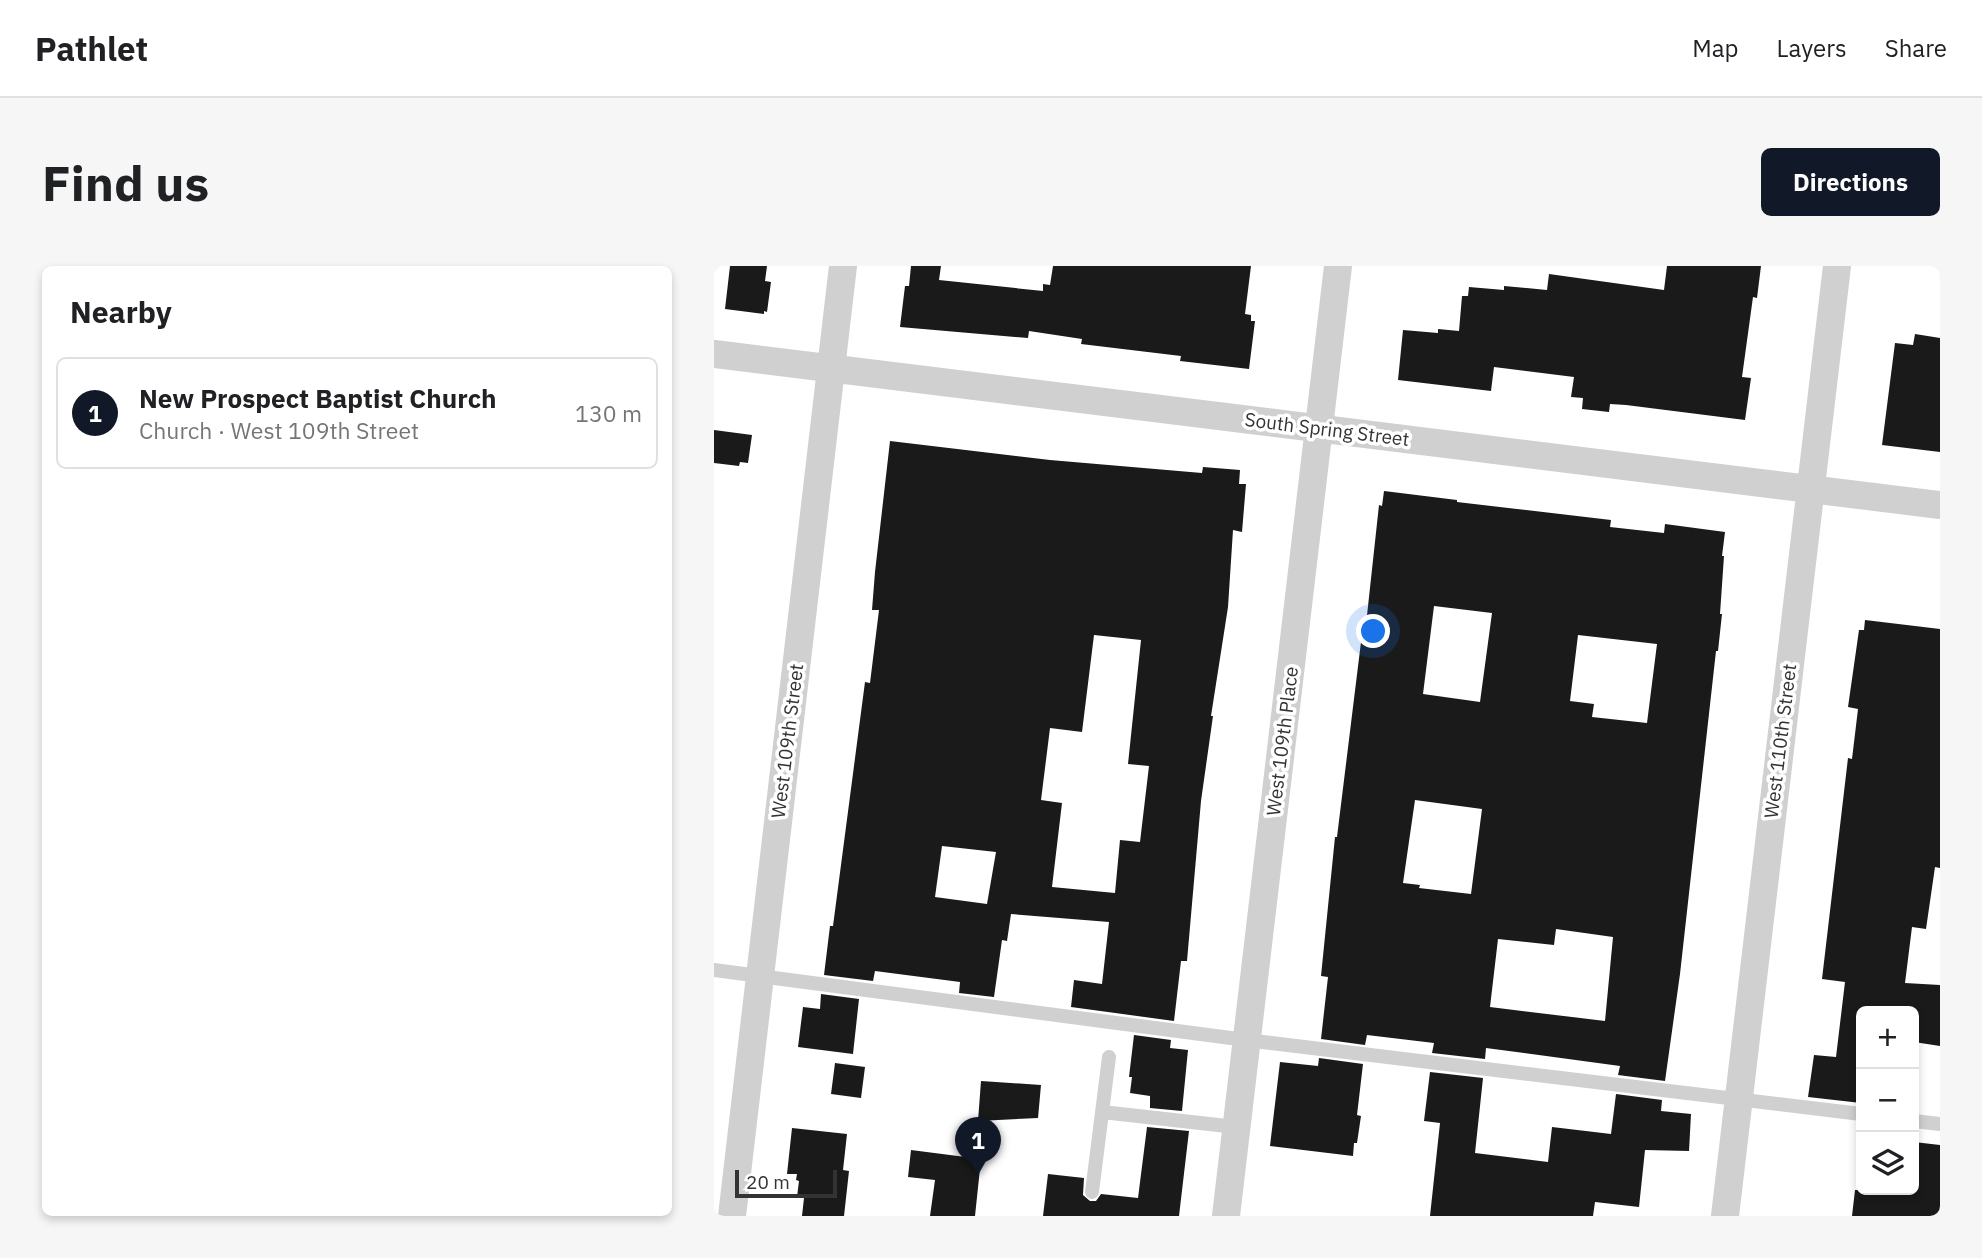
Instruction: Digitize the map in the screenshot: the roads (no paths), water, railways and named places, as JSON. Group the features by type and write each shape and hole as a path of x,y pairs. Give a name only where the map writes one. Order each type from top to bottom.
{"street":[{"name":"West 109th Street","path":"732,1216 843,266"},
{"name":"West 109th Place","path":"1226,1216 1338,266"},
{"name":"West 110th Street","path":"1725,1216 1837,266"},
{"name":"South Spring Street","path":"714,354 1940,505"}],"lane":[{"path":"714,970 1246,1040 1856,1113"},
{"path":"1092,1192 1109,1057"},
{"path":"1102,1112 1236,1127"},
{"path":"1919,1122 1940,1124"}],"place":[{"name":"New Prospect Baptist Church","path":"978,1175"}]}
